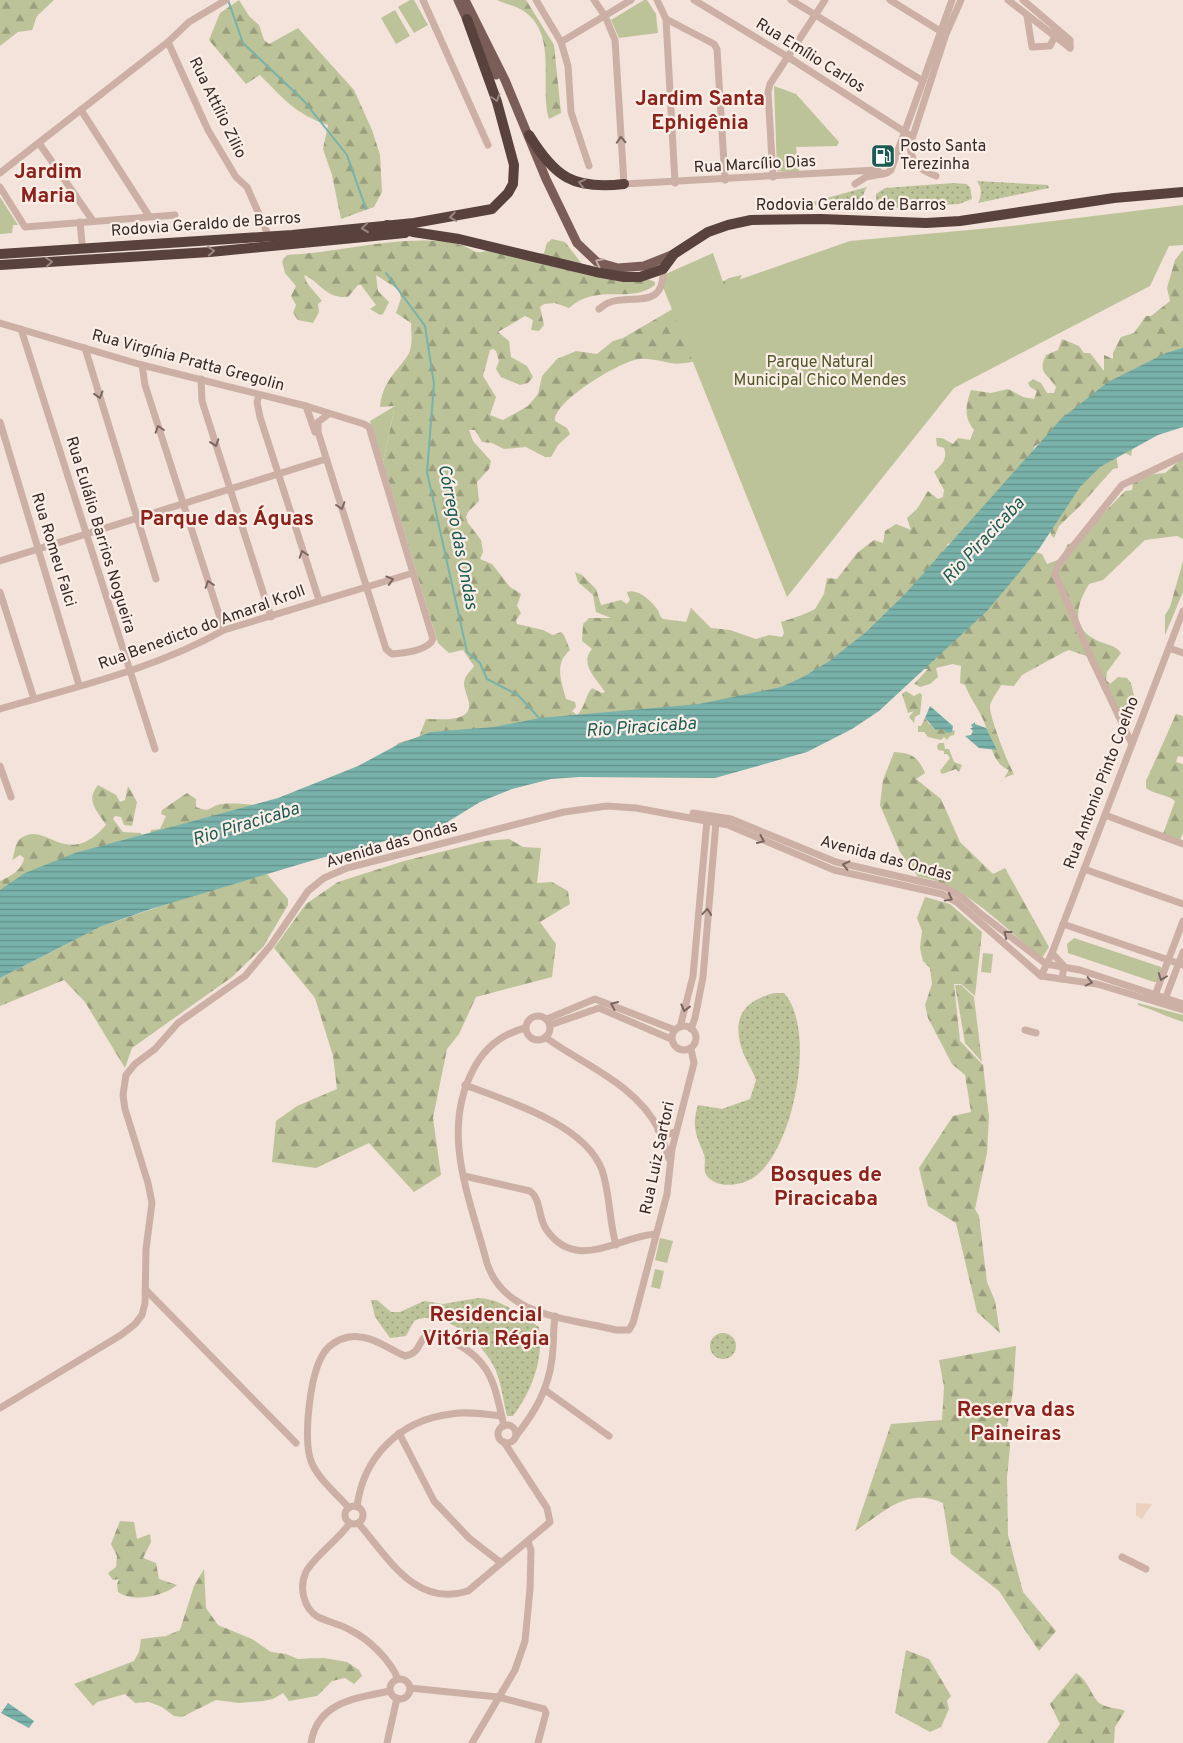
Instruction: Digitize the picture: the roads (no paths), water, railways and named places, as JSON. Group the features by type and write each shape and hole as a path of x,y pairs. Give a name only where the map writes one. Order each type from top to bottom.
{"highway":[{"path":"413,228 492,210 501,203 513,184 514,165 512,154 484,61 467,19"},
{"path":"529,135 546,162 568,179 587,185 626,184"},
{"name":"Rodovia Geraldo de Barros","path":"674,254 708,232 751,220 821,219 926,223 960,221 1114,198 1183,192"},
{"name":"Rodovia Geraldo de Barros","path":"3,254 269,237 387,226 413,228"},
{"path":"413,228 624,278 640,277 663,269 674,254"},
{"name":"Rodovia Geraldo de Barros","path":"0,265 210,252 413,228"},
{"path":"3,254 29,247 82,242 131,240 166,243"}],"main road":[{"path":"458,0 500,82 535,162 546,179"},
{"path":"465,0 505,80 556,203 577,243 597,262 618,268 644,266 674,254"}],"street":[{"path":"423,0 488,145"},
{"path":"536,0 561,42 568,66 571,112 589,166"},
{"path":"594,0 605,16 615,40 617,51 626,184"},
{"path":"561,42 631,0"},
{"path":"657,0 666,19 674,182"},
{"name":"Rua Emílio Carlos","path":"694,0 788,57 908,134"},
{"path":"791,0 924,81"},
{"path":"774,177 768,92 772,79 825,0"},
{"path":"890,0 944,33"},
{"path":"855,184 866,177 891,170 908,134 944,33 952,0"},
{"path":"936,176 922,170 915,164 910,153 908,134 924,81 944,33 961,0"},
{"path":"1008,0 1054,38 1070,44 1025,0"},
{"path":"0,173 168,42 189,22 225,1"},
{"path":"1028,16 1032,47 1050,46 1054,38 1055,28"},
{"path":"666,19 714,44 717,49 725,180"},
{"name":"Rua Attílio Zilio","path":"168,42 208,130 236,177 247,187 269,237"},
{"path":"81,110 149,216"},
{"path":"39,144 93,221"},
{"name":"Rua Marcílio Dias","path":"626,184 725,180 877,170 882,174"},
{"path":"0,187 25,228 175,215"},
{"path":"80,222 82,242"},
{"path":"599,309 609,302 636,301 650,296 660,289 663,281 663,269"},
{"name":"Rua Virgínia Pratta Gregolin","path":"0,323 142,365 306,406 369,427 413,573"},
{"name":"Rua Eulálio Barrios Nogueira","path":"21,329 128,670 155,749"},
{"path":"85,348 156,579"},
{"path":"142,365 145,385 224,630"},
{"path":"201,379 202,401 271,617"},
{"path":"259,395 258,408 277,474 319,600"},
{"path":"306,406 321,442"},
{"path":"329,414 318,422 317,430 386,649 392,654 424,648 433,639 413,573"},
{"name":"Rua Romeu Falci","path":"0,422 79,685"},
{"path":"1132,744 1092,660 1055,574 1058,565 1122,485 1183,456"},
{"path":"0,561 182,503 326,460"},
{"name":"Rua Benedicto do Amaral Kroll","path":"0,710 181,652 224,630 413,573"},
{"path":"0,592 34,699"},
{"name":"Rua Antonio Pinto Coelho","path":"1041,976 1052,953 1183,611"},
{"path":"1169,648 1183,653"},
{"path":"0,766 11,797"},
{"name":"Avenida das Ondas","path":"0,1408 136,1324 142,1314 146,1290 146,1249 152,1203 148,1183 127,1117 123,1095 126,1074 155,1049 178,1023 245,976 271,945 308,891 324,878 347,868 525,821 607,806 652,811 728,825 834,870 942,894 958,904 1041,976"},
{"name":"Avenida das Ondas","path":"652,811 675,811 731,819 836,862 945,887 963,898 1046,964"},
{"path":"1105,815 1183,844"},
{"path":"671,1039 678,1028 693,976 707,820"},
{"path":"691,1029 696,1018 703,977 704,944 716,822"},
{"path":"1084,869 1183,904"},
{"path":"1154,998 1183,921"},
{"path":"1063,924 1181,964"},
{"path":"696,942 704,944"},
{"path":"1164,1002 1181,964 1183,952"},
{"path":"1052,953 1064,966"},
{"path":"1046,964 1064,966 1105,977 1183,1010"},
{"path":"1062,979 1064,966"},
{"path":"693,976 703,977"},
{"path":"1041,976 1097,984 1154,998"},
{"path":"548,1022 595,999 678,1028 691,1029"},
{"path":"1164,1002 1183,1004"},
{"path":"548,1022 599,1008 671,1039 673,1045 679,1050 691,1048 695,1044 696,1037 691,1029"},
{"path":"546,1038 550,1032 548,1022 540,1016 533,1016 527,1021 525,1028 528,1035 534,1040 546,1038 617,1082 643,1106 658,1130 670,1163"},
{"path":"504,1442 511,1442 516,1436 534,1413 545,1390 552,1357 555,1316 523,1307 502,1292 492,1278 464,1176 457,1140 457,1126 465,1085 479,1058 502,1037 525,1028"},
{"path":"1025,1030 1036,1033"},
{"name":"Rua Luiz Sartori","path":"555,1316 616,1330 629,1330 633,1324 667,1194 676,1132 693,1068 691,1048"},
{"path":"465,1085 550,1119 586,1146 602,1170 616,1245"},
{"path":"658,1130 668,1134 676,1132"},
{"path":"464,1176 530,1190 536,1197 545,1228 560,1243 569,1247 592,1252 639,1236 655,1234"},
{"path":"146,1290 296,1442"},
{"path":"349,1508 314,1467 309,1452 310,1401 316,1369 322,1356 337,1340 350,1336 363,1336 405,1356 416,1352 426,1335 430,1333 442,1336 474,1353 482,1362 493,1381 504,1426"},
{"path":"545,1390 609,1436"},
{"path":"358,1523 363,1516 357,1507 358,1495 374,1459 381,1448 399,1433 441,1415 463,1413 501,1416"},
{"path":"504,1426 514,1428 516,1436"},
{"path":"350,1523 358,1523 407,1579 422,1590 448,1594 468,1591 500,1562 528,1542 550,1522 547,1508 499,1432 504,1426"},
{"path":"399,1433 434,1500 469,1538 500,1562"},
{"path":"349,1508 357,1507"},
{"path":"349,1508 345,1516 350,1523"},
{"path":"350,1523 342,1535 307,1571 302,1588 304,1597 312,1612 319,1617 351,1630 373,1648 387,1661 398,1679 407,1682 410,1688"},
{"path":"472,1743 518,1665 525,1641 530,1589 531,1550 528,1542"},
{"path":"1122,1557 1146,1569"},
{"path":"390,1691 392,1682 398,1679"},
{"path":"410,1688 498,1697 544,1709 546,1713 538,1743"},
{"path":"397,1698 406,1696 410,1688"},
{"path":"390,1691 397,1698"},
{"path":"311,1743 316,1726 333,1707 349,1700 390,1691"},
{"path":"387,1743 397,1698"}],"water":[{"name":"Rio Piracicaba","path":"1183,348 1183,427 1158,435 1100,467 1080,487 1039,549 987,611 879,711 852,729 807,752 715,778 579,777 551,779 512,789 480,802 441,826 314,860 151,909 102,926 0,978 0,890 25,873 75,853 278,798 358,766 399,744 431,732 494,727 540,718 699,704 781,687 803,677 828,662 866,632 905,594 1061,419 1108,382 1166,353"},
{"path":"930,706 953,726 952,732 947,733 943,729 936,730 925,718"},
{"path":"975,722 975,724 986,728 997,750 979,748 965,736 971,735 973,731 970,728 973,728 971,725"},
{"path":"8,1703 34,1721 29,1728 1,1713"}],"waterway":[{"name":"Córrego das Ondas","path":"228,0 243,43 304,101 347,155 366,209"},
{"name":"Córrego das Ondas","path":"386,273 425,326 434,384 427,472 467,652 480,663 487,679 518,695 540,719"}],"place":[{"name":"Posto Santa Terezinha","path":"883,156"}],"district":[{"name":"Jardim Santa Ephigênia","path":"700,111"},
{"name":"Jardim Maria","path":"48,184"},
{"name":"Parque das Águas","path":"227,519"},
{"name":"Bosques de Piracicaba","path":"826,1187"},
{"name":"Residencial Vitória Régia","path":"486,1327"},
{"name":"Reserva das Paineiras","path":"1016,1422"}],"park label":[{"name":"Parque Natural Municipal Chico Mendes","path":"820,372"}]}
